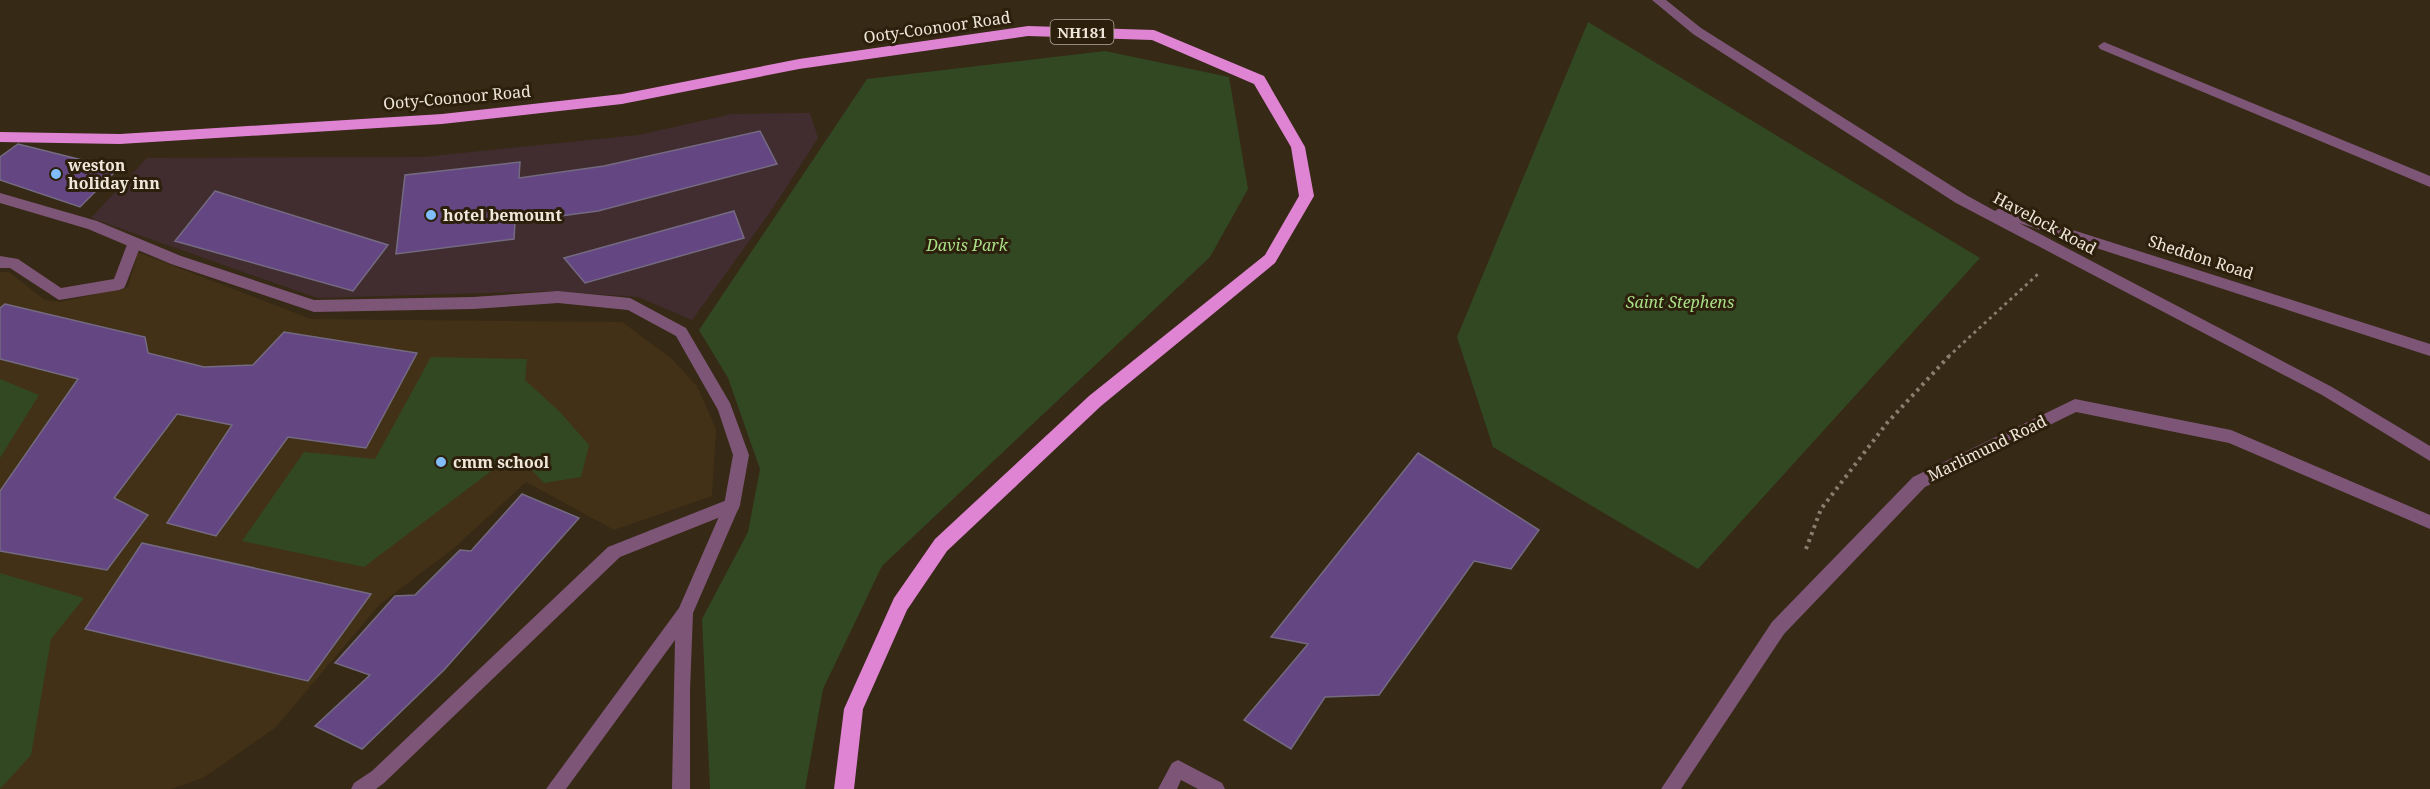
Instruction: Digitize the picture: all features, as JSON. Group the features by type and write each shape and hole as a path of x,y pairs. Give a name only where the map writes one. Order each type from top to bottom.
{"highway":[{"name":"Ooty-Coonoor Road","path":"0,137 120,139 442,118 622,99 799,64 1028,32 1154,35 1259,80 1298,147 1307,196 1270,259 1095,401 941,545 900,604 854,709 844,789"}],"street":[{"name":"Havelock Road","path":"1658,0 1697,31 1961,199 2327,391 2430,454"},
{"path":"2104,46 2430,182"},
{"path":"0,198 92,225 176,260 314,306 473,303 558,297 630,304 681,332 725,408 741,455 732,505 685,613 555,789"},
{"name":"Sheddon Road","path":"1961,199 2430,350"},
{"path":"0,262 13,263 59,294 119,284 135,242"},
{"name":"Marlimund Road","path":"1670,789 1778,628 1919,482 2075,405 2231,437 2430,522"},
{"path":"360,789 378,777 614,552 732,505"},
{"path":"681,789 681,690 685,613"},
{"path":"1167,789 1178,769 1216,789"}],"path":[{"path":"1805,553 1821,509 1887,423 1959,345 2037,276 2055,248"}],"shaded area":[{"name":"hotel bemount","path":"810,113 818,138 771,211 692,320 638,297 553,291 317,298 91,218 147,158 423,157 638,135 732,114"},
{"name":"cmm school","path":"138,252 311,319 622,322 671,358 697,386 716,429 712,496 614,530 526,482 453,549 380,604 275,728 203,778 171,789 0,789 0,272 9,272 45,300 60,302 128,287"}],"green space":[{"name":"Saint Stephens","path":"1588,22 1980,258 1698,569 1493,447 1457,337"},
{"name":"Davis Park","path":"1105,51 1229,77 1248,189 1210,257 882,566 823,689 805,789 710,789 702,619 748,532 760,469 728,378 699,330 867,79"},
{"name":"cmm school","path":"431,357 527,359 525,380 560,412 589,445 581,477 544,483 526,464 498,466 364,567 242,541 304,452 375,459"},
{"path":"0,379 39,395 0,458"},
{"path":"0,573 84,598 51,639 31,755 0,789"}],"building":[{"path":"760,131 777,164 598,211 515,222 514,239 396,254 405,175 520,162 519,178 604,166"},
{"name":"weston holiday inn","path":"18,144 118,169 80,207 0,180 0,157"},
{"path":"215,191 388,245 353,291 175,241"},
{"path":"734,211 744,238 585,283 564,258"},
{"path":"5,304 145,337 148,353 204,367 253,365 284,332 417,353 366,448 288,437 216,536 167,523 232,425 177,414 114,498 148,515 107,570 0,551 0,491 78,379 0,359 0,308"},
{"path":"1418,453 1539,530 1511,569 1474,561 1379,695 1325,697 1291,749 1244,720 1308,644 1271,637"},
{"path":"522,494 579,518 444,670 362,749 315,726 370,675 335,663 395,596 415,595 460,550 471,551"},
{"path":"142,543 371,594 308,681 85,629"}],"place":[{"name":"weston holiday inn","path":"56,174"},
{"name":"hotel bemount","path":"431,215"},
{"name":"cmm school","path":"441,462"}]}
